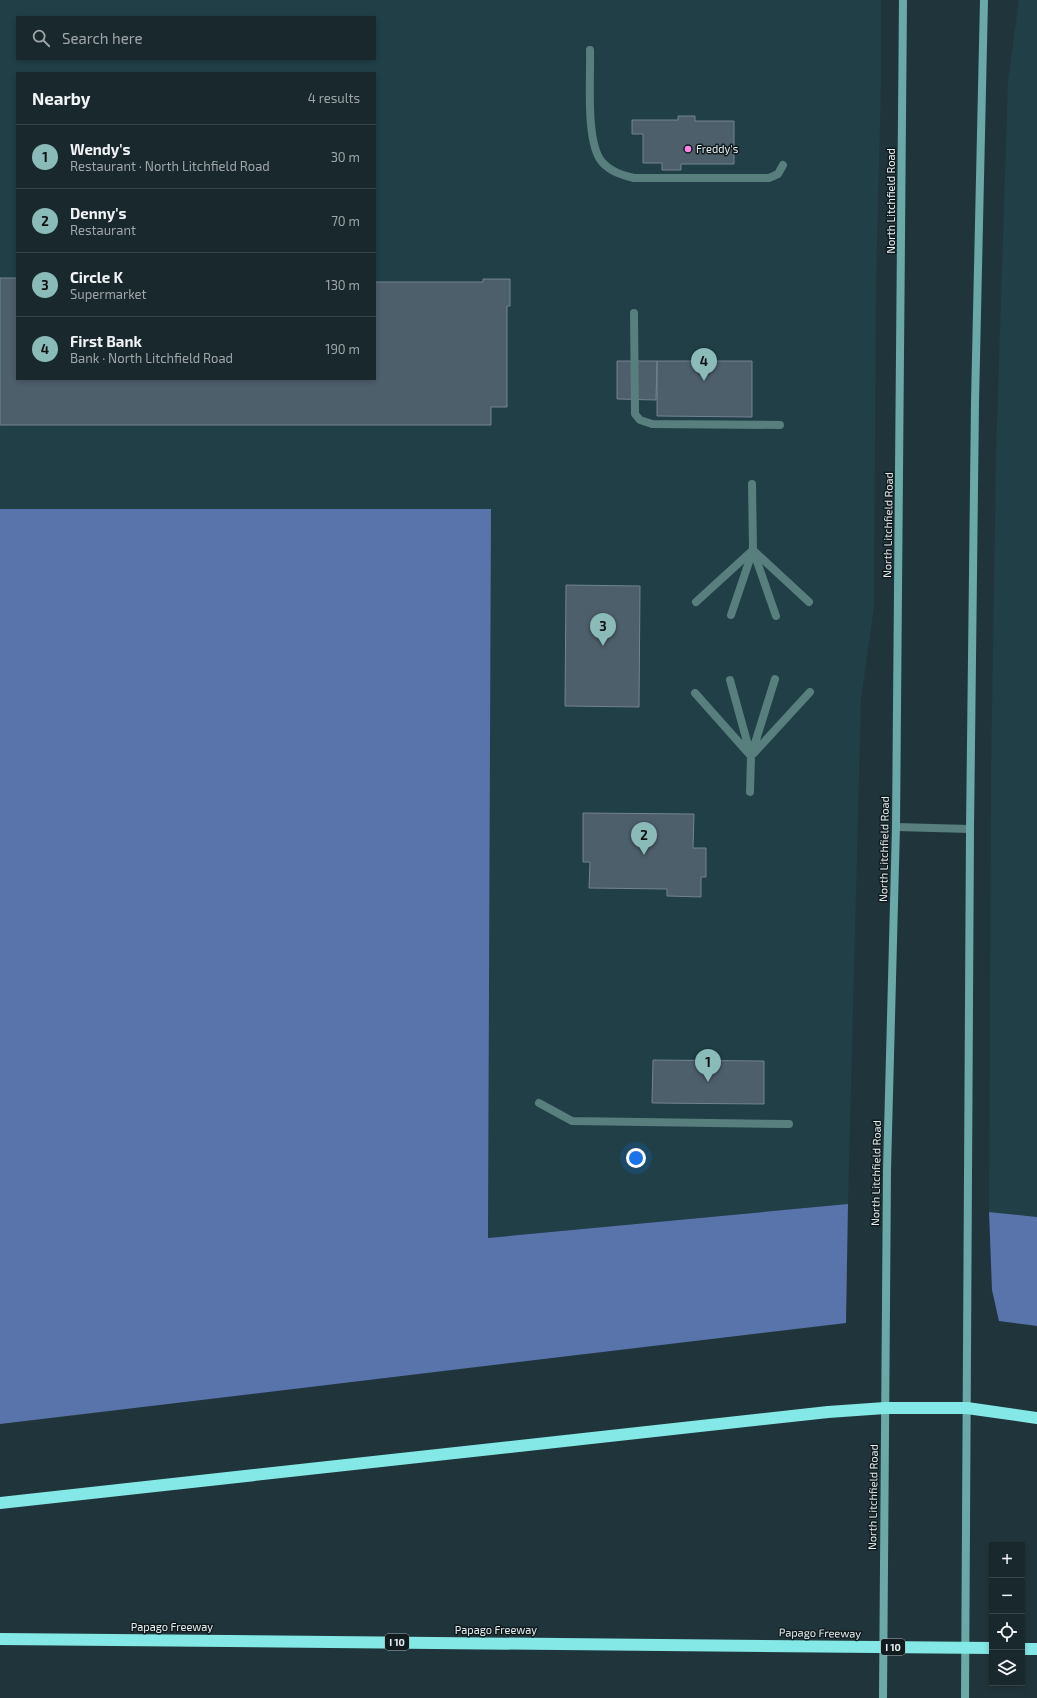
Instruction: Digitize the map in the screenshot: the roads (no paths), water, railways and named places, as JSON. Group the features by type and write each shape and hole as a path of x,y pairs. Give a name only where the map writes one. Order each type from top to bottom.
{"highway":[{"path":"0,1503 788,1416 885,1408 966,1408 1037,1418"},
{"name":"Papago Freeway","path":"0,1639 989,1648"}],"main road":[{"name":"North Litchfield Road","path":"883,1698 888,1140 896,827 903,0"},
{"path":"965,1698 970,829 975,402 984,0"}],"lane":[{"path":"590,50 591,131 601,161 616,173 634,178 769,178 778,174 783,165"},
{"path":"634,313 635,414 640,420 652,424 780,425"},
{"path":"752,484 753,550 776,616"},
{"path":"696,602 753,550"},
{"path":"753,550 809,602"},
{"path":"731,615 753,550"},
{"path":"750,792 751,756 776,679"},
{"path":"730,680 751,756"},
{"path":"751,756 810,692"},
{"path":"695,693 751,756"},
{"path":"896,827 970,829"},
{"path":"539,1103 572,1122 789,1124"}],"water":[{"path":"0,509 491,509 488,1238 848,1204 846,1323 0,1424"},
{"path":"989,1212 1037,1217 1037,1326 999,1321 992,1290"}],"place":[{"name":"Freddy's","path":"688,149"},
{"name":"First Bank","path":"704,381"},
{"name":"Circle K","path":"603,646"},
{"name":"Denny's","path":"644,855"},
{"name":"Wendy's","path":"708,1082"}]}
